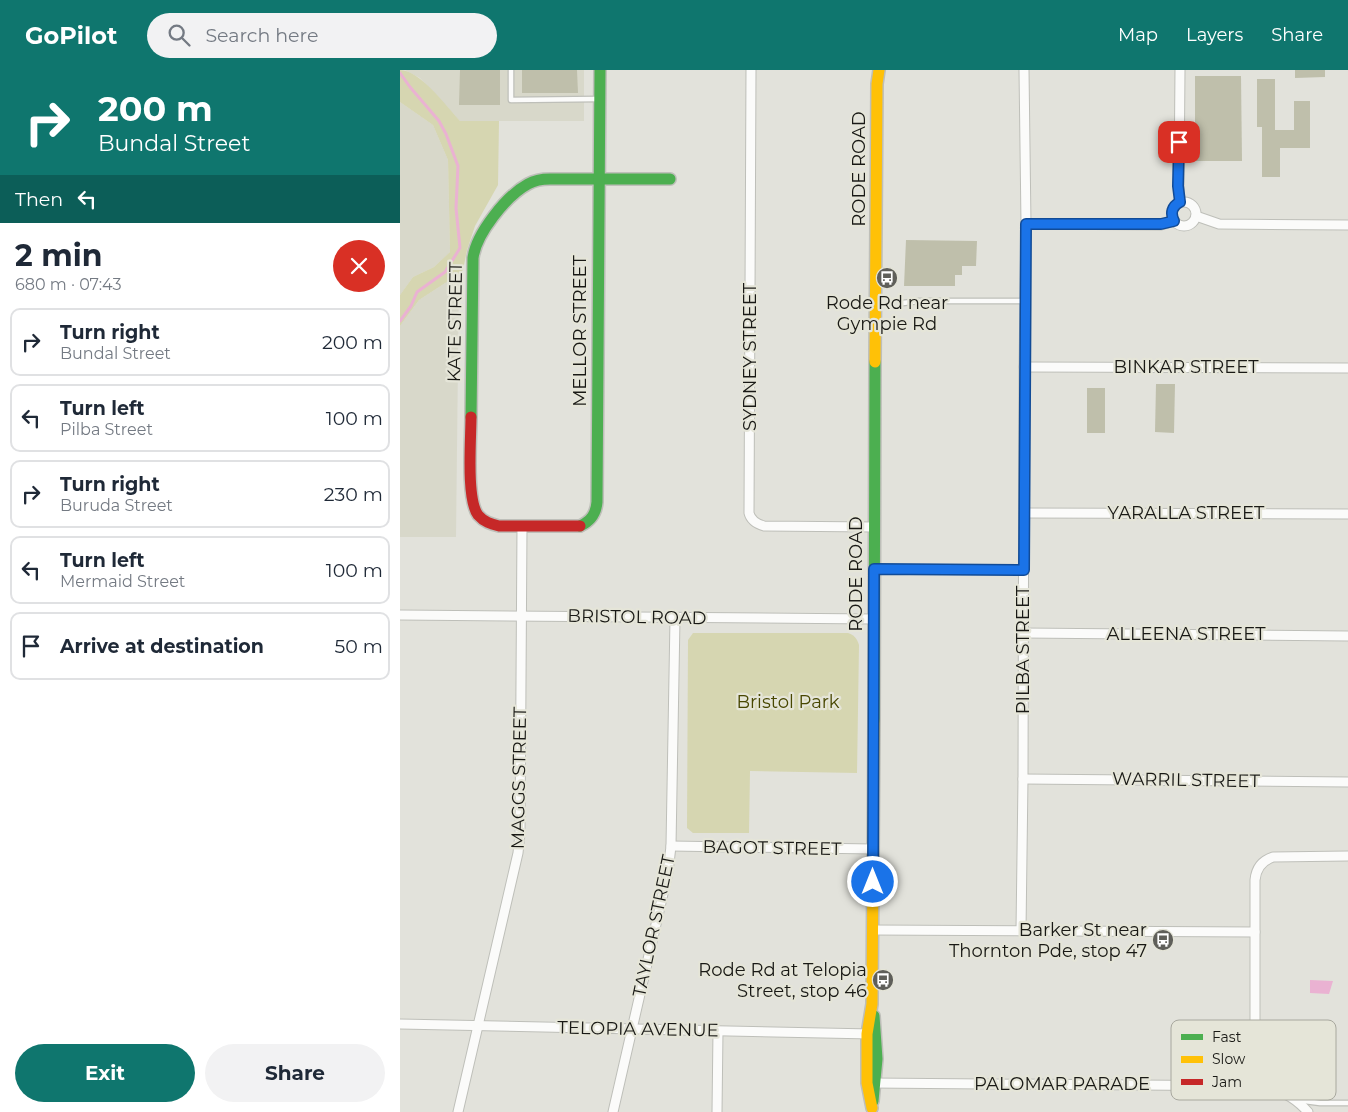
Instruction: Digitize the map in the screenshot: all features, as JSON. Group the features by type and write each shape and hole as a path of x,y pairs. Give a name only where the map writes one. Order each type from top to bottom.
{"street":[{"name":"MELLOR STREET","path":"522,527 579,527 591,520 596,509 600,70"},
{"name":"SYDNEY STREET","path":"752,70 750,516 756,523 764,526 874,527"},
{"name":"RODE ROAD","path":"874,70 877,84"},
{"name":"RODE ROAD","path":"872,1110 874,527 877,84 879,70"},
{"name":"PILBA STREET","path":"1021,930 1026,224 1024,70"},
{"path":"1180,70 1178,186 1180,202"},
{"name":"KATE STREET","path":"522,527 488,524 476,512 472,499 472,268 474,251 479,238 515,194 526,184 539,180 670,179"},
{"path":"1184,201 1192,205 1196,212 1192,223 1188,225 1180,226 1174,221 1171,214 1176,204 1180,202 1184,201"},
{"path":"1196,216 1219,224 1348,225"},
{"path":"1026,224 1161,224 1174,221"},
{"name":"BINKAR STREET","path":"1024,366 1348,368"},
{"name":"YARALLA STREET","path":"1024,513 1348,514"},
{"name":"MAGGS STREET","path":"458,1112 518,853 520,834 522,527"},
{"path":"874,569 1024,570"},
{"name":"BRISTOL ROAD","path":"400,615 874,619"},
{"name":"TAYLOR STREET","path":"613,1112 668,872 672,846 675,618"},
{"name":"ALLEENA STREET","path":"1023,633 1348,636"},
{"name":"WARRIL STREET","path":"1023,779 1348,782"},
{"name":"BAGOT STREET","path":"672,846 873,849"},
{"path":"1255,1020 1256,875 1260,865 1273,857 1279,856 1348,856"},
{"path":"872,930 1255,932"},
{"name":"TELOPIA AVENUE","path":"400,1024 872,1034"},
{"path":"717,1112 718,1031"},
{"name":"PALOMAR PARADE","path":"872,1083 1171,1085"},
{"name":"PALOMAR PARADE","path":"1296,1100 1308,1112"}],"lane":[{"path":"511,70 511,100 600,99"},
{"path":"903,302 1025,301"},
{"path":"1296,1100 1320,1103 1348,1103"}],"shaded area":[{"path":"405,70 584,70 584,121 460,121 420,78"},
{"path":"400,102 433,125 448,160 450,252 434,267 413,277 400,295"},
{"path":"459,274 456,537 400,537 400,326 419,300"},
{"path":"1310,980 1333,981 1329,994 1310,993"}],"green space":[{"path":"400,70 416,76 424,82 460,121 499,121 498,185 475,226 463,270 419,300 400,326 400,295 413,277 434,267 450,252 448,160 433,125 400,102"},
{"name":"Bristol Park","path":"693,633 848,633 854,636 859,645 857,773 750,771 749,833 693,833 687,828 688,640"}],"building":[{"path":"460,70 500,70 500,105 459,105"},
{"path":"522,70 577,70 578,93 522,93"},
{"path":"1295,70 1325,70 1325,77 1295,78"},
{"path":"1195,76 1241,76 1242,161 1195,161"},
{"path":"1257,79 1275,79 1275,130 1294,130 1294,101 1310,101 1310,148 1280,148 1280,177 1262,177 1262,127 1257,127"},
{"path":"906,240 977,241 976,266 962,266 962,275 955,275 955,286 904,286"},
{"path":"1156,384 1175,384 1174,433 1155,432"},
{"path":"1087,388 1105,388 1105,433 1087,433"}],"waterway":[{"path":"400,73 439,121 458,166 456,208 460,248 445,272 417,292 411,306 400,321"}],"traffic: fast":[{"path":"580,526 592,517 597,502 600,70"},
{"path":"471,417 473,258 475,248 493,216 519,190 536,181 550,179 670,179"},
{"path":"874,721 875,362"},
{"path":"873,1101 877,1059 874,1016"}],"traffic: slow":[{"path":"875,362 877,84 879,70"},
{"path":"872,1108 867,1083 867,1034 872,1004 874,721"}],"traffic: jam":[{"path":"471,417 471,483 474,507 478,515 488,522 499,526 580,526"}],"place":[{"name":"Rode Rd near Gympie Rd","path":"887,278"},
{"name":"Barker St near Thornton Pde, stop 47","path":"1163,940"},
{"name":"Rode Rd at Telopia Street, stop 46","path":"883,980"}],"route":[{"path":"873,882 874,569 1024,570 1026,224 1166,224 1174,221 1171,214 1172,210 1180,202 1178,186 1179,142"}]}
